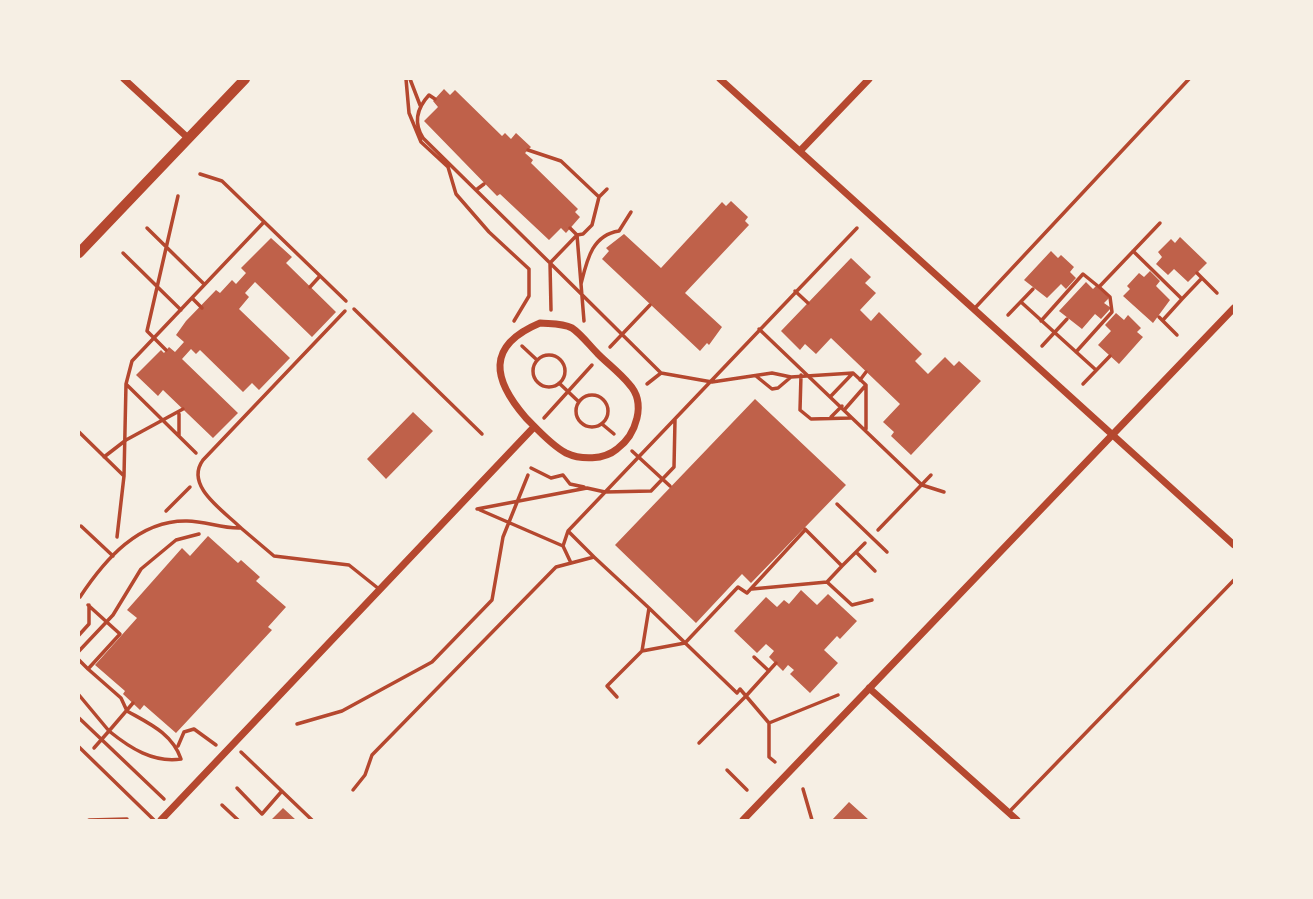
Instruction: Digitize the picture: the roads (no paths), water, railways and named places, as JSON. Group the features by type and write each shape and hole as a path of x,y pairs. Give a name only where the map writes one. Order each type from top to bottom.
{"main road":[{"path":"79,253 245,79"}],"street":[{"path":"124,79 188,138"},
{"path":"720,79 1234,545"},
{"path":"800,151 869,79"},
{"path":"743,820 1234,308"},
{"path":"540,323 558,324 573,329 632,386 638,410 635,428 614,452 598,458 566,452 534,427 507,396 500,378 499,363 504,352 528,328 540,323"},
{"path":"161,820 534,427"},
{"path":"869,688 1017,820"}],"lane":[{"path":"974,309 1189,79"},
{"path":"345,311 203,460 195,471 196,481 274,556 349,565 358,569 380,591"},
{"path":"837,503 887,552"},
{"path":"80,597 98,570 153,526 188,520 218,527 242,528"},
{"path":"81,526 114,555"},
{"path":"1009,813 1234,580"},
{"path":"79,747 154,820"}]}
